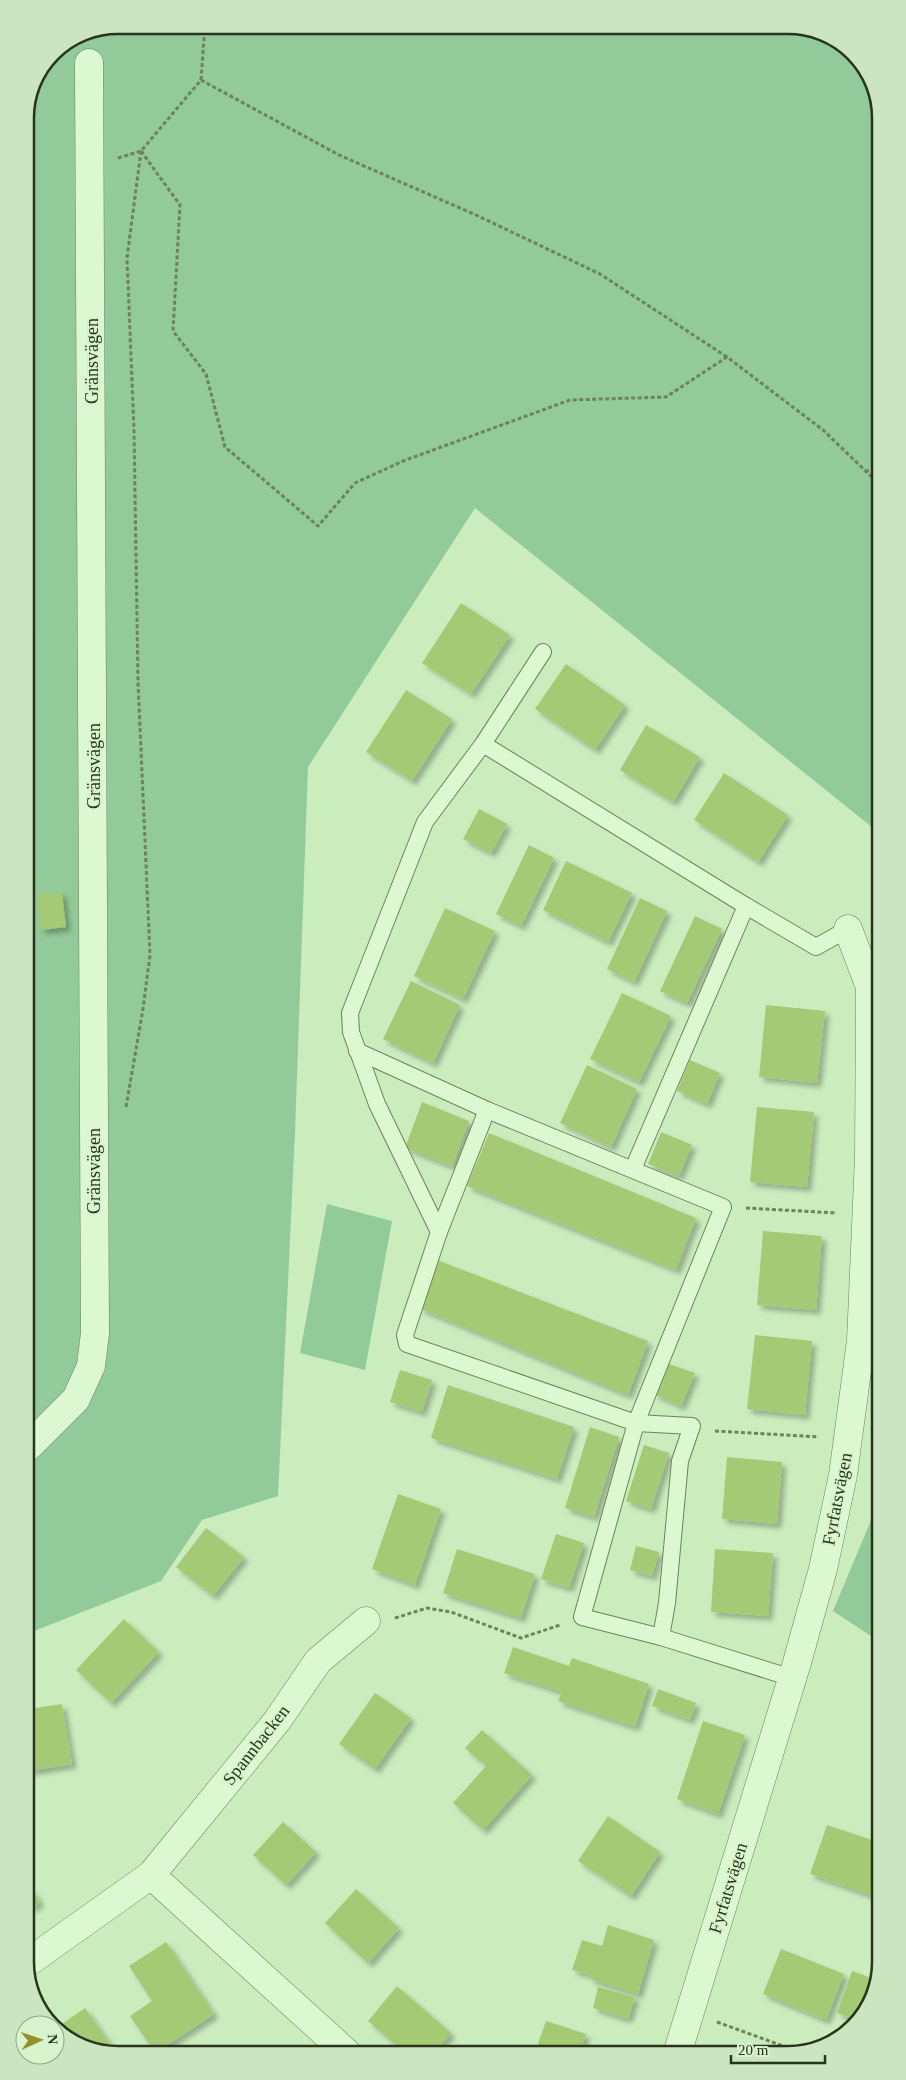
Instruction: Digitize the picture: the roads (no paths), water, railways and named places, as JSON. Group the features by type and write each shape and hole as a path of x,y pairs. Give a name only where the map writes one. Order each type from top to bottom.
{"street":[{"name":"Gränsvägen","path":"34,1441 76,1399 92,1366 95,1333 91,166 89,63"},
{"name":"Fyrfatsvägen","path":"680,2046 792,1678 823,1569 844,1476 861,1342 869,1156 870,986 848,930"},
{"name":"Spannbacken","path":"34,1958 151,1875 277,1721 318,1661 366,1622"},
{"path":"151,1875 339,2046"}],"lane":[{"path":"439,1232 377,1104 357,1051 350,1013 425,822 483,744 543,652"},
{"path":"483,744 816,947 848,930"},
{"path":"633,1169 746,906"},
{"path":"357,1051 487,1110 723,1206 636,1423 582,1617 661,1637 792,1678"},
{"path":"487,1110 439,1232 405,1335 407,1344 636,1423 692,1426 680,1461 667,1604 661,1637"}]}
